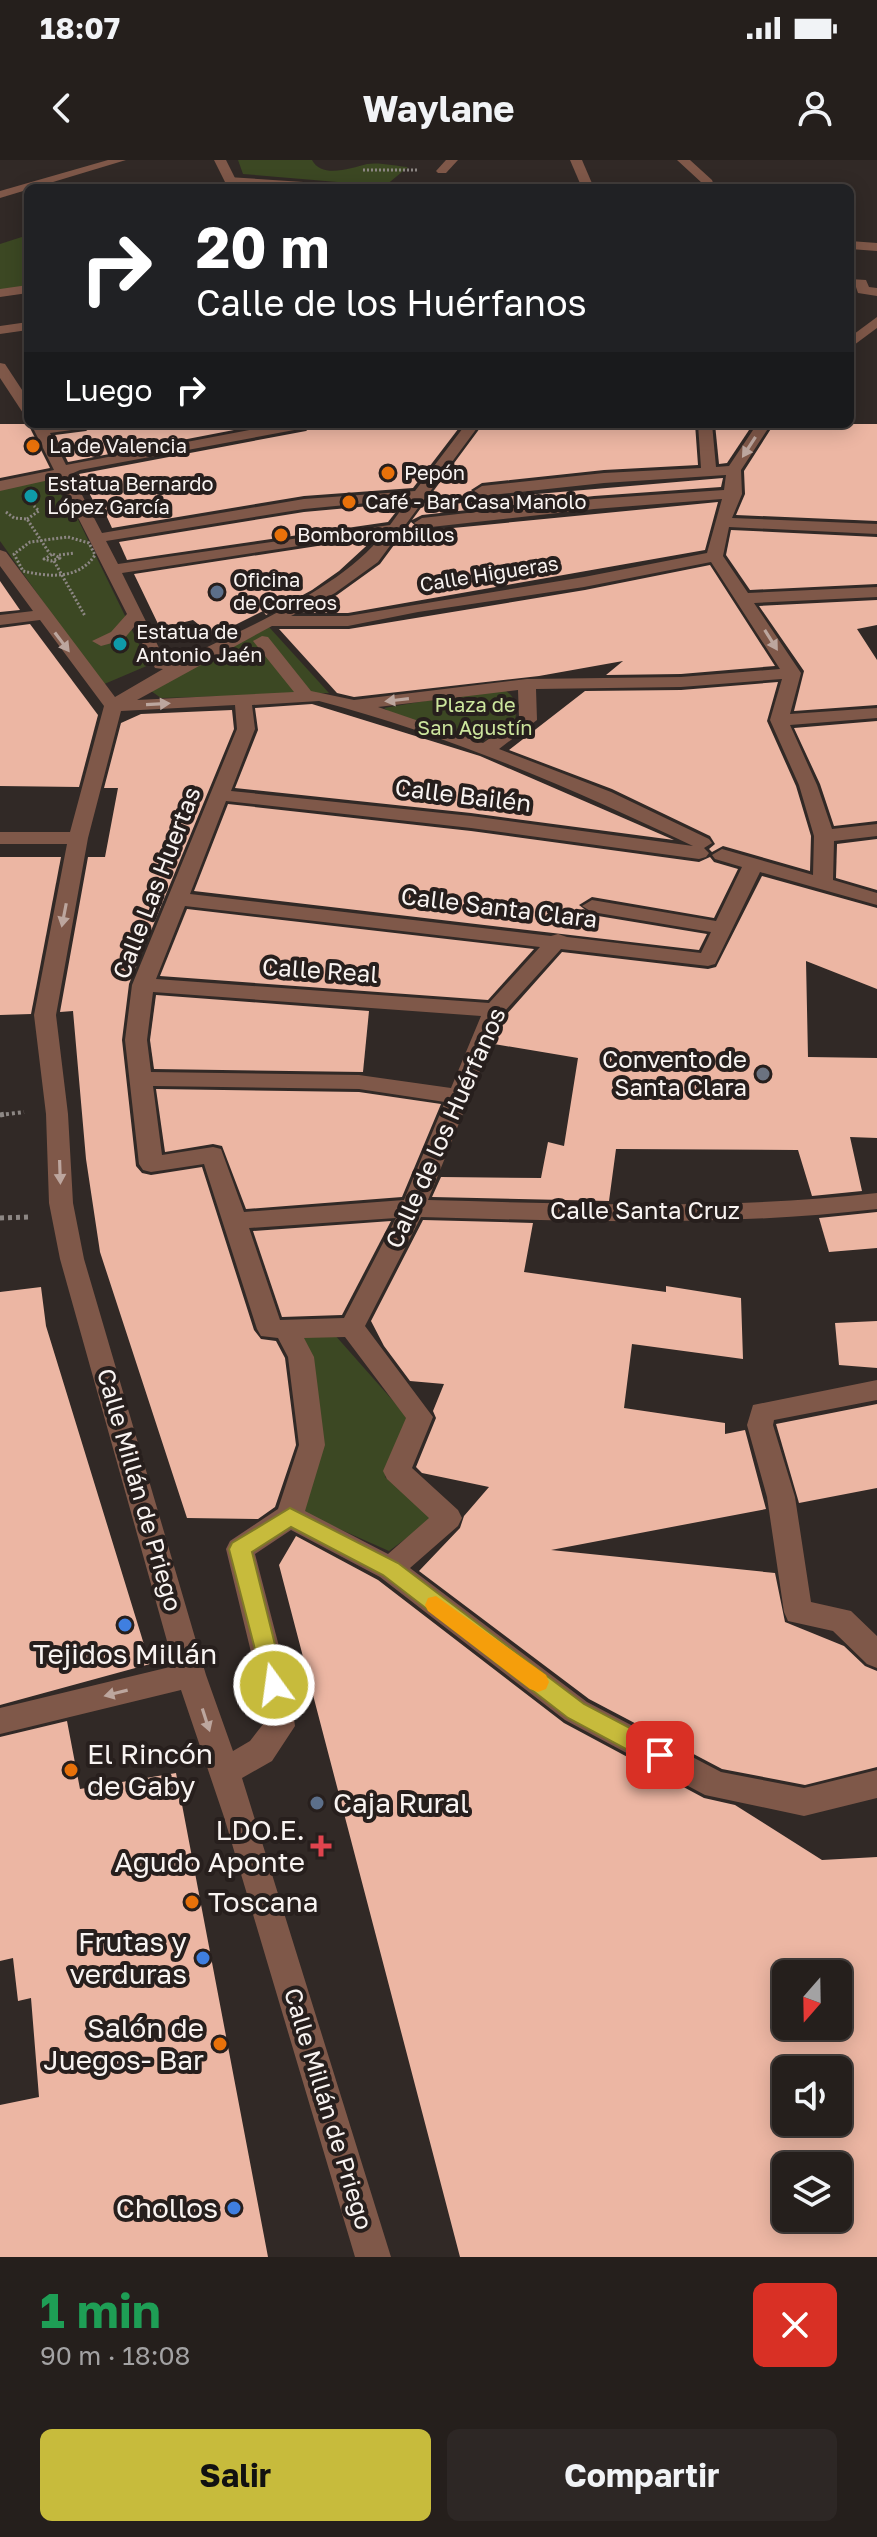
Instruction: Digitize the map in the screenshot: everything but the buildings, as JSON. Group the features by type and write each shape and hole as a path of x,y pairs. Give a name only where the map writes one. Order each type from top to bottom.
{"street":[{"path":"38,184 120,160"},
{"path":"220,160 233,184"},
{"path":"442,171 452,160"},
{"path":"576,160 586,184"},
{"path":"683,160 708,184"},
{"path":"0,195 24,188"},
{"path":"854,245 877,247"},
{"path":"854,283 862,283 863,290 877,292"},
{"path":"0,293 24,290"},
{"path":"854,340 872,320"},
{"path":"0,330 24,327"},
{"path":"6,370 24,403"},
{"path":"41,428 115,569 163,669 195,689 204,701"},
{"path":"0,486 64,472 76,466 268,428"},
{"path":"113,706 163,669 329,590 372,559 470,428"},
{"path":"705,428 709,471"},
{"path":"761,428 734,470 734,494 722,522 715,556 792,673 779,720 808,785 824,836 823,883"},
{"path":"482,491 734,470"},
{"path":"98,538 304,504 410,494"},
{"path":"422,523 609,502 734,494"},
{"path":"722,522 877,529"},
{"path":"115,569 384,528"},
{"path":"0,555 113,706"},
{"name":"Calle Higueras","path":"268,620 348,621 584,582 715,556"},
{"path":"745,598 877,592"},
{"path":"101,641 117,636 136,614"},
{"path":"0,620 42,615"},
{"path":"262,641 307,697"},
{"path":"354,705 527,684 681,682 792,673"},
{"path":"485,750 528,720 527,684"},
{"path":"113,706 319,696 485,750 604,796 700,848"},
{"name":"Calle Las Huertas","path":"243,699 246,729 143,985 136,1040 151,1164 213,1155 270,1329 286,1329"},
{"name":"Calle Millán de Priego","path":"113,706 78,838 45,1015 57,1114 61,1203 72,1259 191,1675 240,1817 373,2257"},
{"path":"779,720 877,713"},
{"name":"Calle Bailén","path":"219,795 700,848 708,857 722,855 877,899"},
{"path":"824,836 877,830"},
{"path":"0,838 78,838"},
{"name":"Calle Santa Clara","path":"179,899 558,940 708,960 753,865"},
{"path":"592,906 722,928"},
{"name":"Calle de los Huérfanos","path":"352,1327 413,1208 494,1010 558,940"},
{"name":"Calle Real","path":"143,985 494,1010"},
{"path":"139,1079 359,1082 457,1096"},
{"name":"Calle Santa Cruz","path":"236,1221 413,1208 604,1213 790,1211 877,1201"},
{"path":"223,1773 261,1751 280,1726 274,1685 240,1549 290,1516 312,1445 301,1357 286,1329 352,1327 420,1417 397,1471 448,1518 390,1569"},
{"path":"877,1390 762,1412 760,1425 781,1497 798,1612 841,1620 877,1655"},
{"path":"290,1516 390,1569 576,1711 716,1785 804,1802 877,1784"},
{"path":"0,1721 191,1675"}],"path":[{"path":"0,510 7,510 7,515 14,518 27,519 50,554"},
{"path":"41,539 80,540 89,543 95,555 86,567 61,574 23,571 14,554 20,547 41,539"},
{"path":"0,1115 25,1112"},
{"path":"0,1218 34,1216"}],"green space":[{"path":"238,160 312,160 317,166 330,171 372,164 408,167 387,184 243,174"},
{"path":"24,236 24,288 0,292 0,244"},
{"path":"47,479 72,507 149,665 102,685 0,541 0,489"},
{"path":"269,627 329,693 161,698 151,691"},
{"name":"Plaza de San Agustín","path":"501,688 515,702 515,721 479,744 393,715 384,708"},
{"path":"334,1334 410,1420 385,1477 435,1517 389,1551 301,1512 300,1338"}],"slow traffic":[{"path":"436,1605 538,1682"}],"place":[{"name":"La de Valencia","path":"33,446"},
{"name":"Pepón","path":"388,473"},
{"name":"Estatua Bernardo López García","path":"31,496"},
{"name":"Café - Bar Casa Manolo","path":"349,502"},
{"name":"Bomborombillos","path":"281,535"},
{"name":"Oficina de Correos","path":"217,592"},
{"name":"Estatua de Antonio Jaén","path":"120,644"},
{"name":"Convento de Santa Clara","path":"763,1074"},
{"name":"Tejidos Millán","path":"125,1625"},
{"name":"El Rincón de Gaby","path":"71,1770"},
{"name":"Caja Rural","path":"317,1803"},
{"name":"LDO.E. Agudo Aponte","path":"321,1846"},
{"name":"Toscana","path":"192,1902"},
{"name":"Frutas y verduras","path":"203,1958"},
{"name":"Salón de Juegos- Bar","path":"220,2044"},
{"name":"Chollos","path":"234,2208"}],"route":[{"path":"274,1685 240,1549 290,1516 390,1569 576,1711 660,1755"}]}
